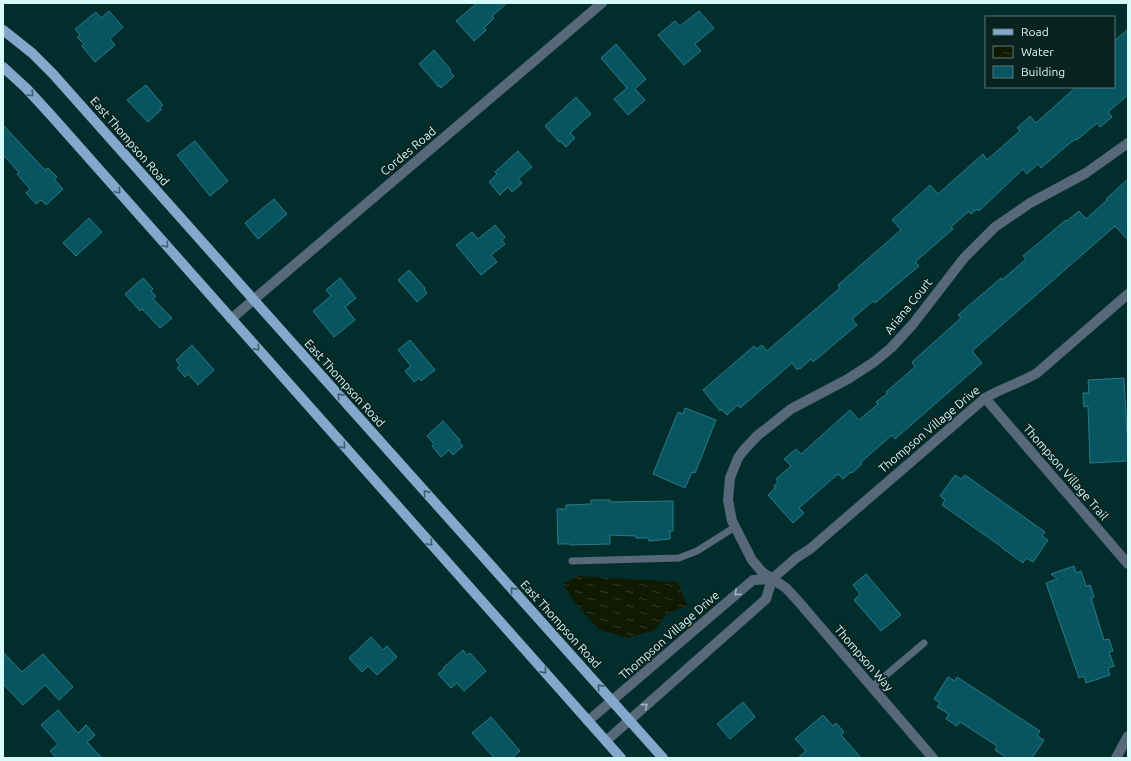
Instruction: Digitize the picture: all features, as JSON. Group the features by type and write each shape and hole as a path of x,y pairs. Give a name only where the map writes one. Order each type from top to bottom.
{"main road":[{"name":"East Thompson Road","path":"3,30 32,53 54,74 253,300 663,758"},
{"path":"3,67 26,88 49,113 621,758"}],"street":[{"name":"Cordes Road","path":"231,319 602,3"},
{"name":"Ariana Court","path":"772,579 762,572 752,560 732,521 729,509 728,491 730,478 738,458 751,440 796,406 848,379 882,355 913,324 964,258 995,227 1030,203 1095,167 1128,143"},
{"name":"Thompson Village Drive","path":"588,721 753,580 772,579 985,398 995,392 1027,379 1036,373 1128,294"},
{"name":"Thompson Village Trail","path":"985,398 1128,564"},
{"name":"Thompson Way","path":"772,579 786,588 798,601 934,758"},
{"path":"606,741 766,599 772,579"},
{"path":"1116,758 1128,736"}],"lane":[{"path":"572,561 679,558 696,550 735,527"},
{"path":"872,687 924,642"}],"water":[{"path":"577,576 678,582 687,606 666,614 655,630 628,638 600,630 577,606 563,584"}],"building":[{"path":"477,3 507,3 492,16 494,18 484,28 486,30 474,41 456,21"},
{"path":"109,11 123,27 110,39 115,45 95,62 82,46 84,44 77,37 80,35 75,29 96,12 101,18"},
{"path":"699,11 714,28 695,44 701,51 684,65 658,35 675,21 680,26"},
{"path":"1128,29 1128,95 1108,112 1112,117 1100,127 1097,123 1077,140 1076,139 1070,143 1041,168 1038,164 1027,174 1023,169 979,211 977,209 971,214 969,211 951,227 953,229 915,262 919,266 875,303 873,301 852,319 857,325 813,362 811,359 797,370 792,363 740,408 738,405 727,415 721,409 720,411 703,390 754,346 757,349 762,345 767,351 840,288 838,285 901,230 892,220 930,185 938,194 983,154 987,160 1020,131 1017,128 1030,116 1036,123 1075,88 1115,88 1115,40"},
{"path":"616,44 646,79 635,89 645,100 628,115 614,99 627,88 601,58"},
{"path":"434,50 451,70 450,72 454,76 441,88 419,64"},
{"path":"146,85 163,105 160,108 161,110 148,122 127,100"},
{"path":"576,97 591,114 570,133 575,138 566,147 560,141 559,142 545,126"},
{"path":"3,125 45,170 48,168 57,177 54,179 63,189 46,205 41,200 36,204 26,193 30,189 17,174 19,172 3,155"},
{"path":"195,141 228,181 210,196 177,155"},
{"path":"518,151 532,167 518,179 522,183 512,192 508,187 500,195 489,182 497,174 495,172"},
{"path":"1128,179 1128,240 1115,226 972,351 982,363 895,439 892,435 861,462 862,464 852,473 851,472 843,479 838,474 799,508 804,513 793,523 768,495 775,488 774,486 778,482 776,479 791,466 784,459 796,449 801,454 850,410 859,420 878,404 876,402 887,394 886,392 915,367 912,362 961,318 958,315 1001,278 1002,280 1026,259 1023,256 1079,211 1086,219"},
{"path":"274,199 287,214 258,239 245,223"},
{"path":"89,218 102,232 76,256 63,243"},
{"path":"495,225 505,237 502,240 505,244 491,255 497,262 481,275 456,245 472,232 478,239"},
{"path":"409,270 425,288 424,289 427,293 417,302 398,280"},
{"path":"143,278 153,289 151,291 156,296 153,299 172,318 160,328 142,309 140,311 125,294"},
{"path":"340,278 356,298 345,307 355,320 334,337 313,311 331,296 326,290"},
{"path":"410,340 435,370 421,381 419,378 414,382 405,371 411,366 398,350"},
{"path":"192,345 214,370 198,385 188,374 185,377 177,368 180,365 176,360"},
{"path":"1124,378 1128,434 1128,461 1090,463 1088,406 1084,407 1083,393 1089,393 1088,380"},
{"path":"685,408 716,420 695,473 692,472 685,488 653,474 678,412 683,414"},
{"path":"443,421 460,440 459,442 463,446 453,455 449,450 441,457 432,446 434,444 427,436"},
{"path":"955,475 961,479 965,475 1045,532 1042,536 1048,540 1033,562 1026,558 1023,563 942,505 945,500 940,496"},
{"path":"591,500 610,500 610,502 673,501 673,531 670,531 670,539 649,541 648,538 636,538 636,536 610,535 610,544 558,544 557,509 566,509 566,505 591,504"},
{"path":"1074,566 1076,573 1081,571 1086,586 1090,585 1094,597 1091,598 1104,640 1109,639 1113,651 1109,652 1114,666 1108,668 1110,675 1086,683 1084,676 1079,678 1046,583 1057,579 1051,574"},
{"path":"866,574 901,615 881,631 854,600 860,594 853,585"},
{"path":"371,637 383,650 387,646 397,657 377,675 368,666 362,672 349,658"},
{"path":"463,650 467,655 470,653 486,671 464,691 457,683 451,688 438,674"},
{"path":"3,652 22,672 43,654 73,687 59,700 45,685 23,705 3,684"},
{"path":"948,677 955,681 957,677 1040,731 1037,736 1044,740 1032,758 1007,758 995,750 997,746 960,722 957,726 946,719 949,714 937,707 940,703 934,699"},
{"path":"743,702 755,717 730,739 717,724"},
{"path":"58,710 78,733 86,725 95,735 87,742 102,758 56,758 50,751 58,744 41,725"},
{"path":"823,715 833,726 836,723 844,732 841,735 861,758 798,758 806,751 795,739"},
{"path":"491,717 520,751 512,758 494,758 472,733"}]}
